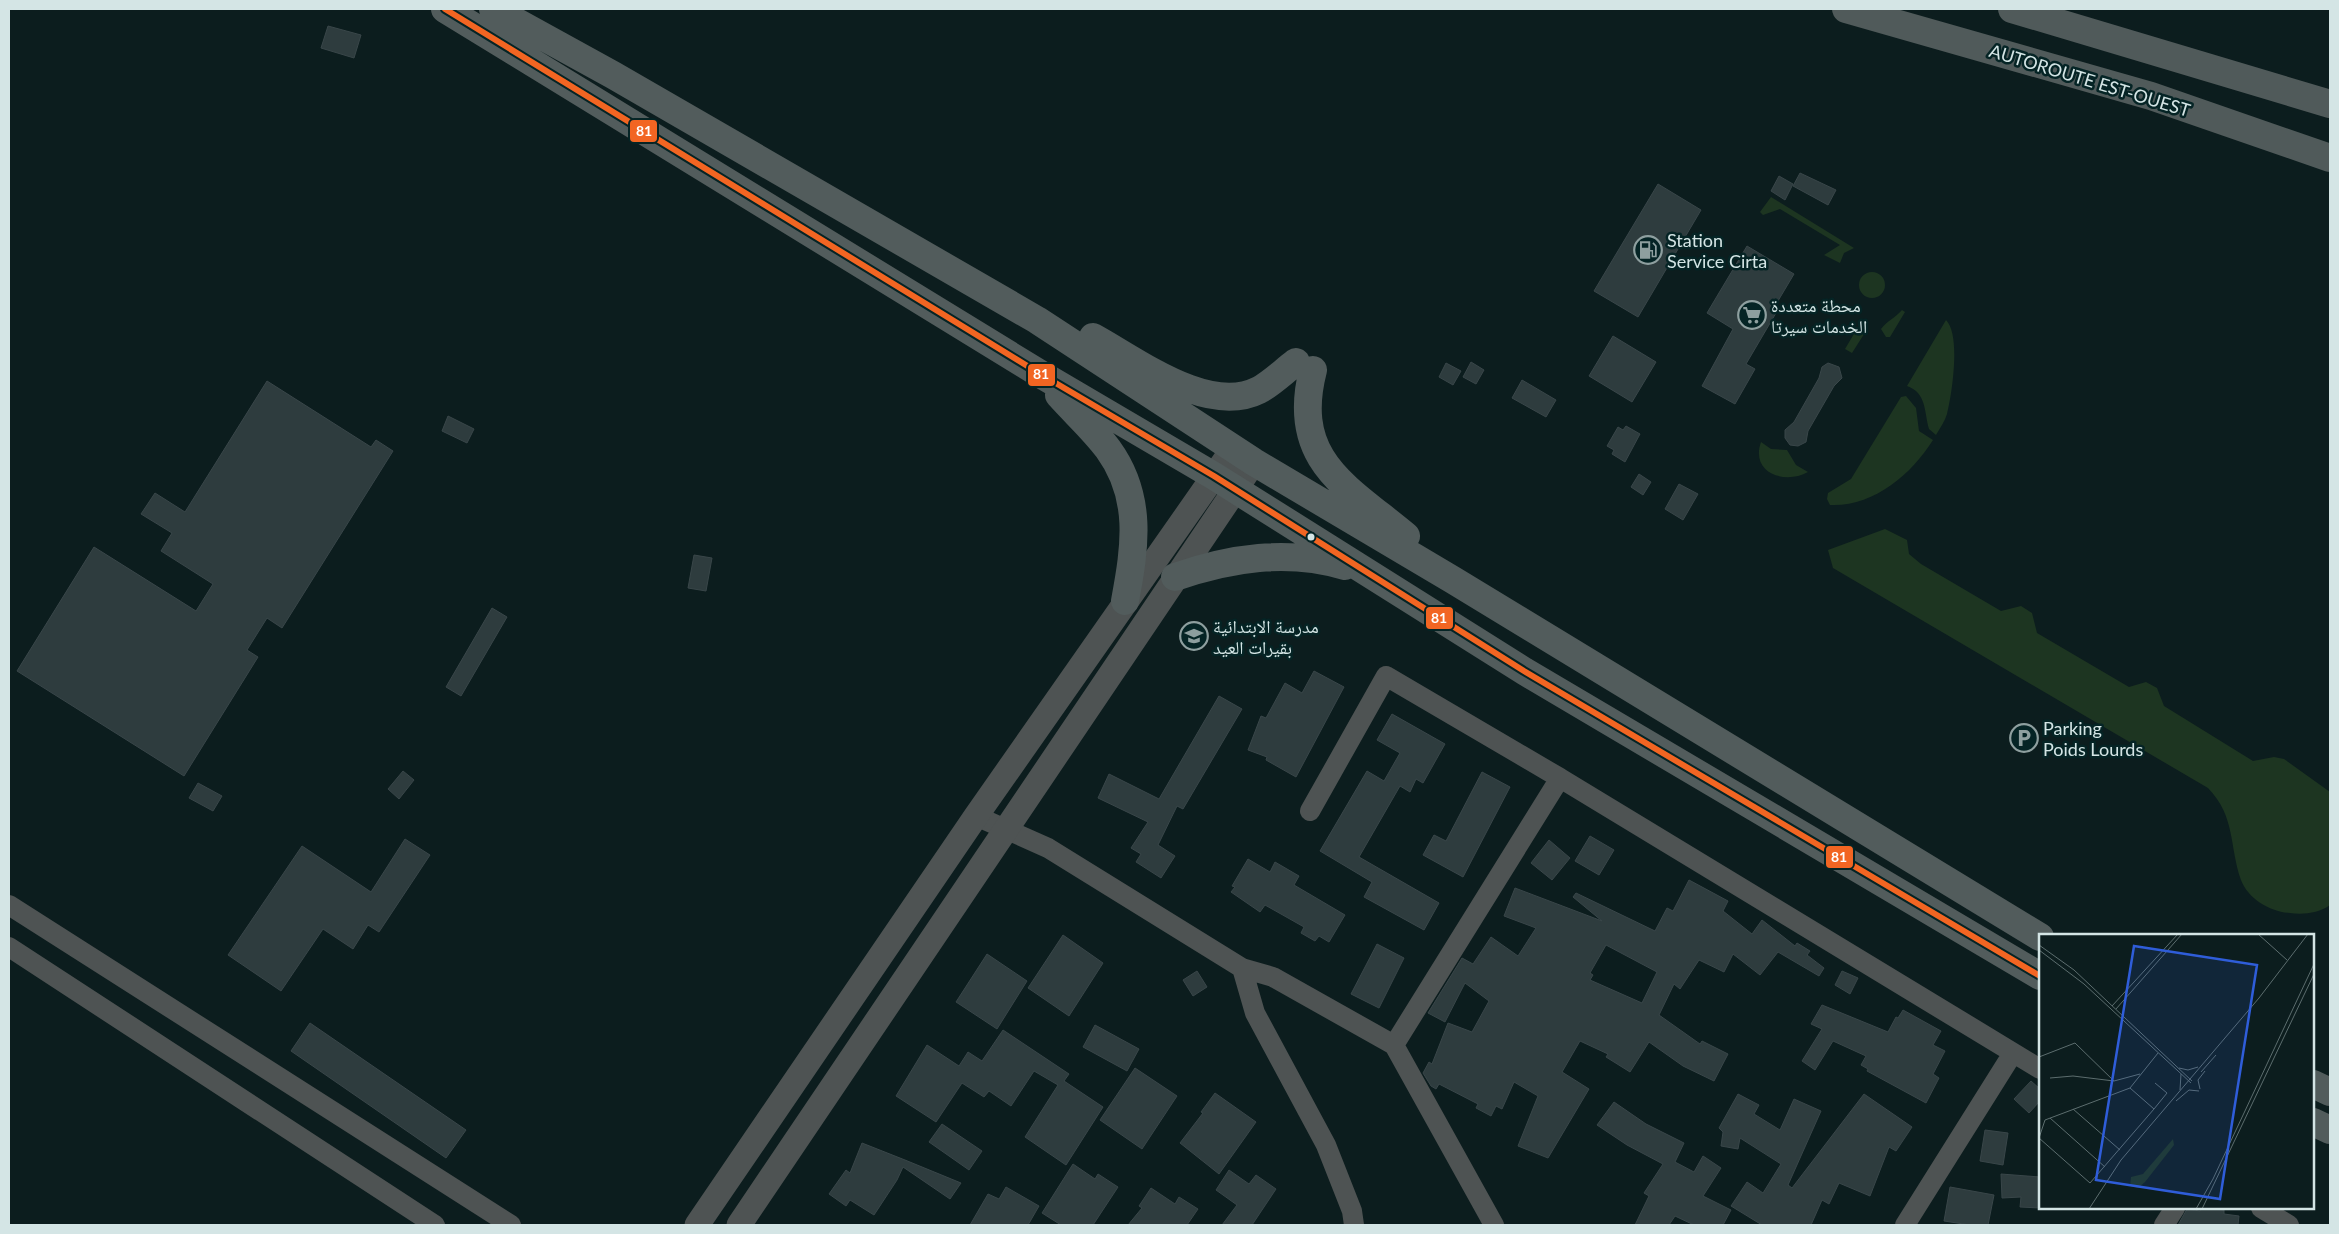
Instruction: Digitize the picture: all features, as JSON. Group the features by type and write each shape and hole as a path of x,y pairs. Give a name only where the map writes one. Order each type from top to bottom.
{"highway":[{"path":"445,9 1042,375 1225,483 1524,671 2039,975"},
{"path":"493,9 613,75 1036,320 1243,456 1453,580 2039,936"},
{"name":"AUTOROUTE EST-OUEST","path":"1846,9 2151,96 2330,158"},
{"path":"2012,9 2330,104"},
{"path":"1036,320 1069,326 1086,333 1184,388 1210,396 1236,396 1260,389 1304,366 1308,423 1311,438 1325,465 1335,477 1409,539 1453,580"},
{"path":"1042,375 1108,449 1126,485 1132,505 1135,545 1125,601"},
{"path":"1175,577 1205,566 1237,559 1268,556 1317,560 1364,571"},
{"path":"2314,1084 2330,1092"},
{"path":"2314,1122 2330,1130"}],"street":[{"path":"739,1225 1007,830 1175,577 1225,483 1243,456"},
{"path":"697,1225 1125,601 1225,483"},
{"path":"1310,811 1386,676 1560,778 2039,1069"},
{"path":"1394,1045 1560,778"},
{"path":"976,816 1048,848 1242,968 1273,977 1394,1045 1494,1225"},
{"path":"9,905 511,1225"},
{"path":"9,947 435,1225"},
{"path":"1242,968 1255,1013 1326,1145 1349,1221"},
{"path":"1905,1225 2013,1053"},
{"path":"2164,1225 2174,1209"},
{"path":"2263,1209 2289,1225"}],"green space":[{"path":"1771,197 1854,248 1844,253 1840,263 1824,255 1840,245 1780,209 1763,215 1760,212"},
{"path":"1872,272 1881,276 1885,285 1881,294 1872,298 1863,294 1859,285 1863,276"},
{"path":"1902,310 1905,312 1890,337 1886,337 1881,329"},
{"path":"1946,320 1951,328 1953,338 1953,379 1947,414 1936,435 1929,429 1921,398 1918,393 1907,386"},
{"path":"1858,327 1866,331 1852,353 1845,349"},
{"path":"1906,396 1916,408 1919,431 1933,440 1924,453 1902,476 1876,495 1861,501 1830,505 1827,499 1828,493 1851,479 1901,397"},
{"path":"1761,442 1771,449 1787,450 1796,465 1808,472 1799,476 1789,477 1780,476 1765,469 1760,462"},
{"path":"1885,529 1907,540 1909,554 1921,564 2001,611 2021,606 2032,613 2037,633 2129,687 2146,682 2157,688 2164,706 2253,761 2274,757 2284,759 2330,792 2330,905 2316,912 2300,914 2275,910 2255,899 2244,887 2241,880 2228,821 2217,799 2208,788 1833,568 1828,550"}],"building":[{"path":"328,26 361,35 354,58 321,48"},
{"path":"1800,173 1836,190 1828,205 1793,186"},
{"path":"1779,176 1793,184 1785,200 1771,191"},
{"name":"Station Service Cirta","path":"1658,184 1701,210 1638,317 1594,291"},
{"path":"1747,246 1794,274 1772,311 1776,313 1746,364 1755,369 1735,404 1702,386 1733,329 1707,313"},
{"path":"1613,336 1656,362 1632,402 1589,376"},
{"path":"1471,362 1484,370 1476,384 1463,377"},
{"path":"1446,363 1461,371 1453,385 1439,377"},
{"path":"1828,363 1839,367 1842,378 1834,386 1808,431 1806,442 1798,446 1790,445 1785,438 1785,430 1794,422 1819,378 1822,367"},
{"path":"1522,380 1556,400 1546,417 1512,398"},
{"path":"267,381 371,447 376,440 393,451 282,628 267,618 247,650 258,657 184,776 17,671 94,547 196,611 213,584 161,551 172,533 141,514 155,493 185,512"},
{"path":"448,416 474,429 467,443 442,431"},
{"path":"1626,426 1640,434 1625,462 1612,454 1614,450 1607,446 1618,427 1623,430"},
{"path":"1639,474 1651,482 1643,495 1631,487"},
{"path":"1679,484 1698,494 1683,520 1665,509"},
{"path":"694,555 712,558 706,591 688,588"},
{"path":"492,608 507,617 461,696 446,687"},
{"path":"1314,671 1344,687 1296,777 1266,760 1267,757 1248,750 1261,716 1266,718 1285,683 1302,693"},
{"path":"1219,696 1242,709 1183,809 1177,806 1158,845 1175,856 1161,878 1136,862 1141,854 1131,848 1148,822 1098,798 1109,774 1159,799"},
{"path":"1392,714 1445,744 1423,783 1416,779 1410,792 1400,786 1359,857 1439,903 1424,930 1364,897 1372,882 1320,851 1367,771 1384,781 1400,753 1377,740"},
{"path":"403,771 414,780 399,799 388,789"},
{"path":"1482,772 1510,787 1463,877 1423,855 1434,835 1446,841"},
{"path":"198,783 222,796 213,811 189,798"},
{"path":"1590,836 1614,850 1599,875 1575,861"},
{"path":"405,839 430,855 379,932 368,925 353,949 323,929 281,991 228,955 302,846 371,892"},
{"path":"1549,840 1570,858 1552,880 1531,863"},
{"path":"1248,859 1270,872 1275,862 1299,876 1294,885 1345,915 1329,942 1319,936 1315,941 1301,933 1304,927 1265,905 1260,912 1231,892 1235,887 1232,886"},
{"path":"1689,880 1728,901 1723,911 1752,934 1762,920 1795,946 1797,943 1810,951 1807,955 1824,968 1819,976 1778,952 1760,975 1733,954 1724,972 1699,960 1680,989 1674,984 1659,1015 1700,1044 1702,1041 1728,1054 1714,1081 1683,1066 1649,1042 1630,1072 1606,1057 1608,1054 1580,1041 1562,1072 1589,1089 1548,1158 1518,1146 1538,1096 1514,1082 1502,1109 1496,1106 1491,1116 1476,1108 1478,1104 1439,1084 1436,1089 1431,1086 1423,1073 1429,1062 1432,1064 1448,1023 1472,1032 1489,1001 1465,983 1445,1022 1428,1013 1462,958 1473,964 1491,937 1518,956 1536,928 1504,916 1515,888 1602,921 1573,897 1576,893 1655,931 1667,908 1673,911","holes":["1606,945 1657,972 1642,1003 1590,980 1593,975 1590,973"]},
{"path":"1063,935 1103,963 1069,1016 1028,988"},
{"path":"1377,944 1404,958 1379,1008 1351,994"},
{"path":"987,954 1027,981 997,1029 956,1002"},
{"path":"1197,971 1207,987 1193,996 1183,980"},
{"path":"1842,971 1858,978 1850,994 1835,985"},
{"path":"1822,1005 1888,1032 1896,1017 1898,1018 1903,1010 1941,1031 1933,1045 1945,1051 1933,1074 1939,1078 1926,1103 1867,1071 1868,1069 1861,1065 1866,1056 1833,1041 1815,1070 1802,1061 1822,1029 1811,1024"},
{"path":"310,1023 466,1130 446,1158 291,1051"},
{"path":"1095,1025 1139,1049 1127,1071 1083,1047"},
{"path":"1003,1030 1069,1074 1064,1081 1103,1107 1066,1165 1025,1137 1058,1085 1034,1071 1011,1106 989,1091 984,1097 962,1083 936,1122 896,1096 927,1045 959,1066 968,1052 982,1061"},
{"path":"1135,1068 1177,1096 1142,1149 1100,1120"},
{"path":"2031,1081 2039,1088 2039,1102 2029,1113 2014,1099"},
{"path":"1215,1093 1256,1122 1219,1174 1180,1143 1203,1113 1201,1112"},
{"path":"1738,1094 1759,1105 1754,1114 1780,1130 1794,1099 1821,1111 1788,1185 1792,1188 1864,1094 1912,1127 1896,1151 1889,1147 1870,1196 1839,1183 1829,1204 1822,1200 1811,1225 1762,1225 1731,1206 1747,1182 1763,1193 1781,1164 1740,1138 1738,1149 1721,1146 1723,1132 1719,1128"},
{"path":"1614,1102 1646,1124 1684,1143 1675,1162 1694,1172 1703,1156 1721,1168 1703,1196 1731,1210 1723,1225 1694,1225 1675,1216 1669,1225 1635,1225 1649,1196 1644,1193 1663,1164 1627,1145 1597,1125"},
{"path":"942,1124 982,1151 969,1170 929,1142"},
{"path":"1985,1130 2008,1133 2003,1165 1980,1161"},
{"path":"862,1143 961,1183 950,1199 903,1167 897,1180 874,1215 850,1200 846,1206 829,1194 846,1170 850,1173"},
{"path":"1073,1164 1095,1179 1098,1174 1118,1187 1093,1225 1061,1225 1042,1213"},
{"path":"1229,1170 1249,1184 1256,1175 1276,1189 1252,1225 1222,1225 1237,1205 1216,1190"},
{"path":"2001,1174 2039,1177 2039,1208 2020,1207 2021,1197 2002,1198"},
{"path":"1006,1187 1039,1206 1028,1225 970,1225 988,1194 999,1199"},
{"path":"1950,1187 1994,1195 1988,1225 1970,1225 1944,1221"},
{"path":"1151,1188 1175,1204 1179,1197 1198,1209 1187,1225 1128,1225 1142,1208 1139,1206"},
{"path":"2187,1209 2200,1211 2201,1209 2224,1210 2224,1214 2239,1216 2238,1225 2178,1225"}],"transit line":[{"name":"81","path":"445,9 1042,375 1214,476 1524,671 2039,975"}],"place":[{"name":"Station Service Cirta","path":"1648,250"},
{"name":"محطة متعددة الخدمات سيرتا","path":"1752,315"},
{"name":"مدرسة الابتدائية بقيرات العيد","path":"1194,636"},
{"name":"Parking Poids Lourds","path":"2024,738"}]}
